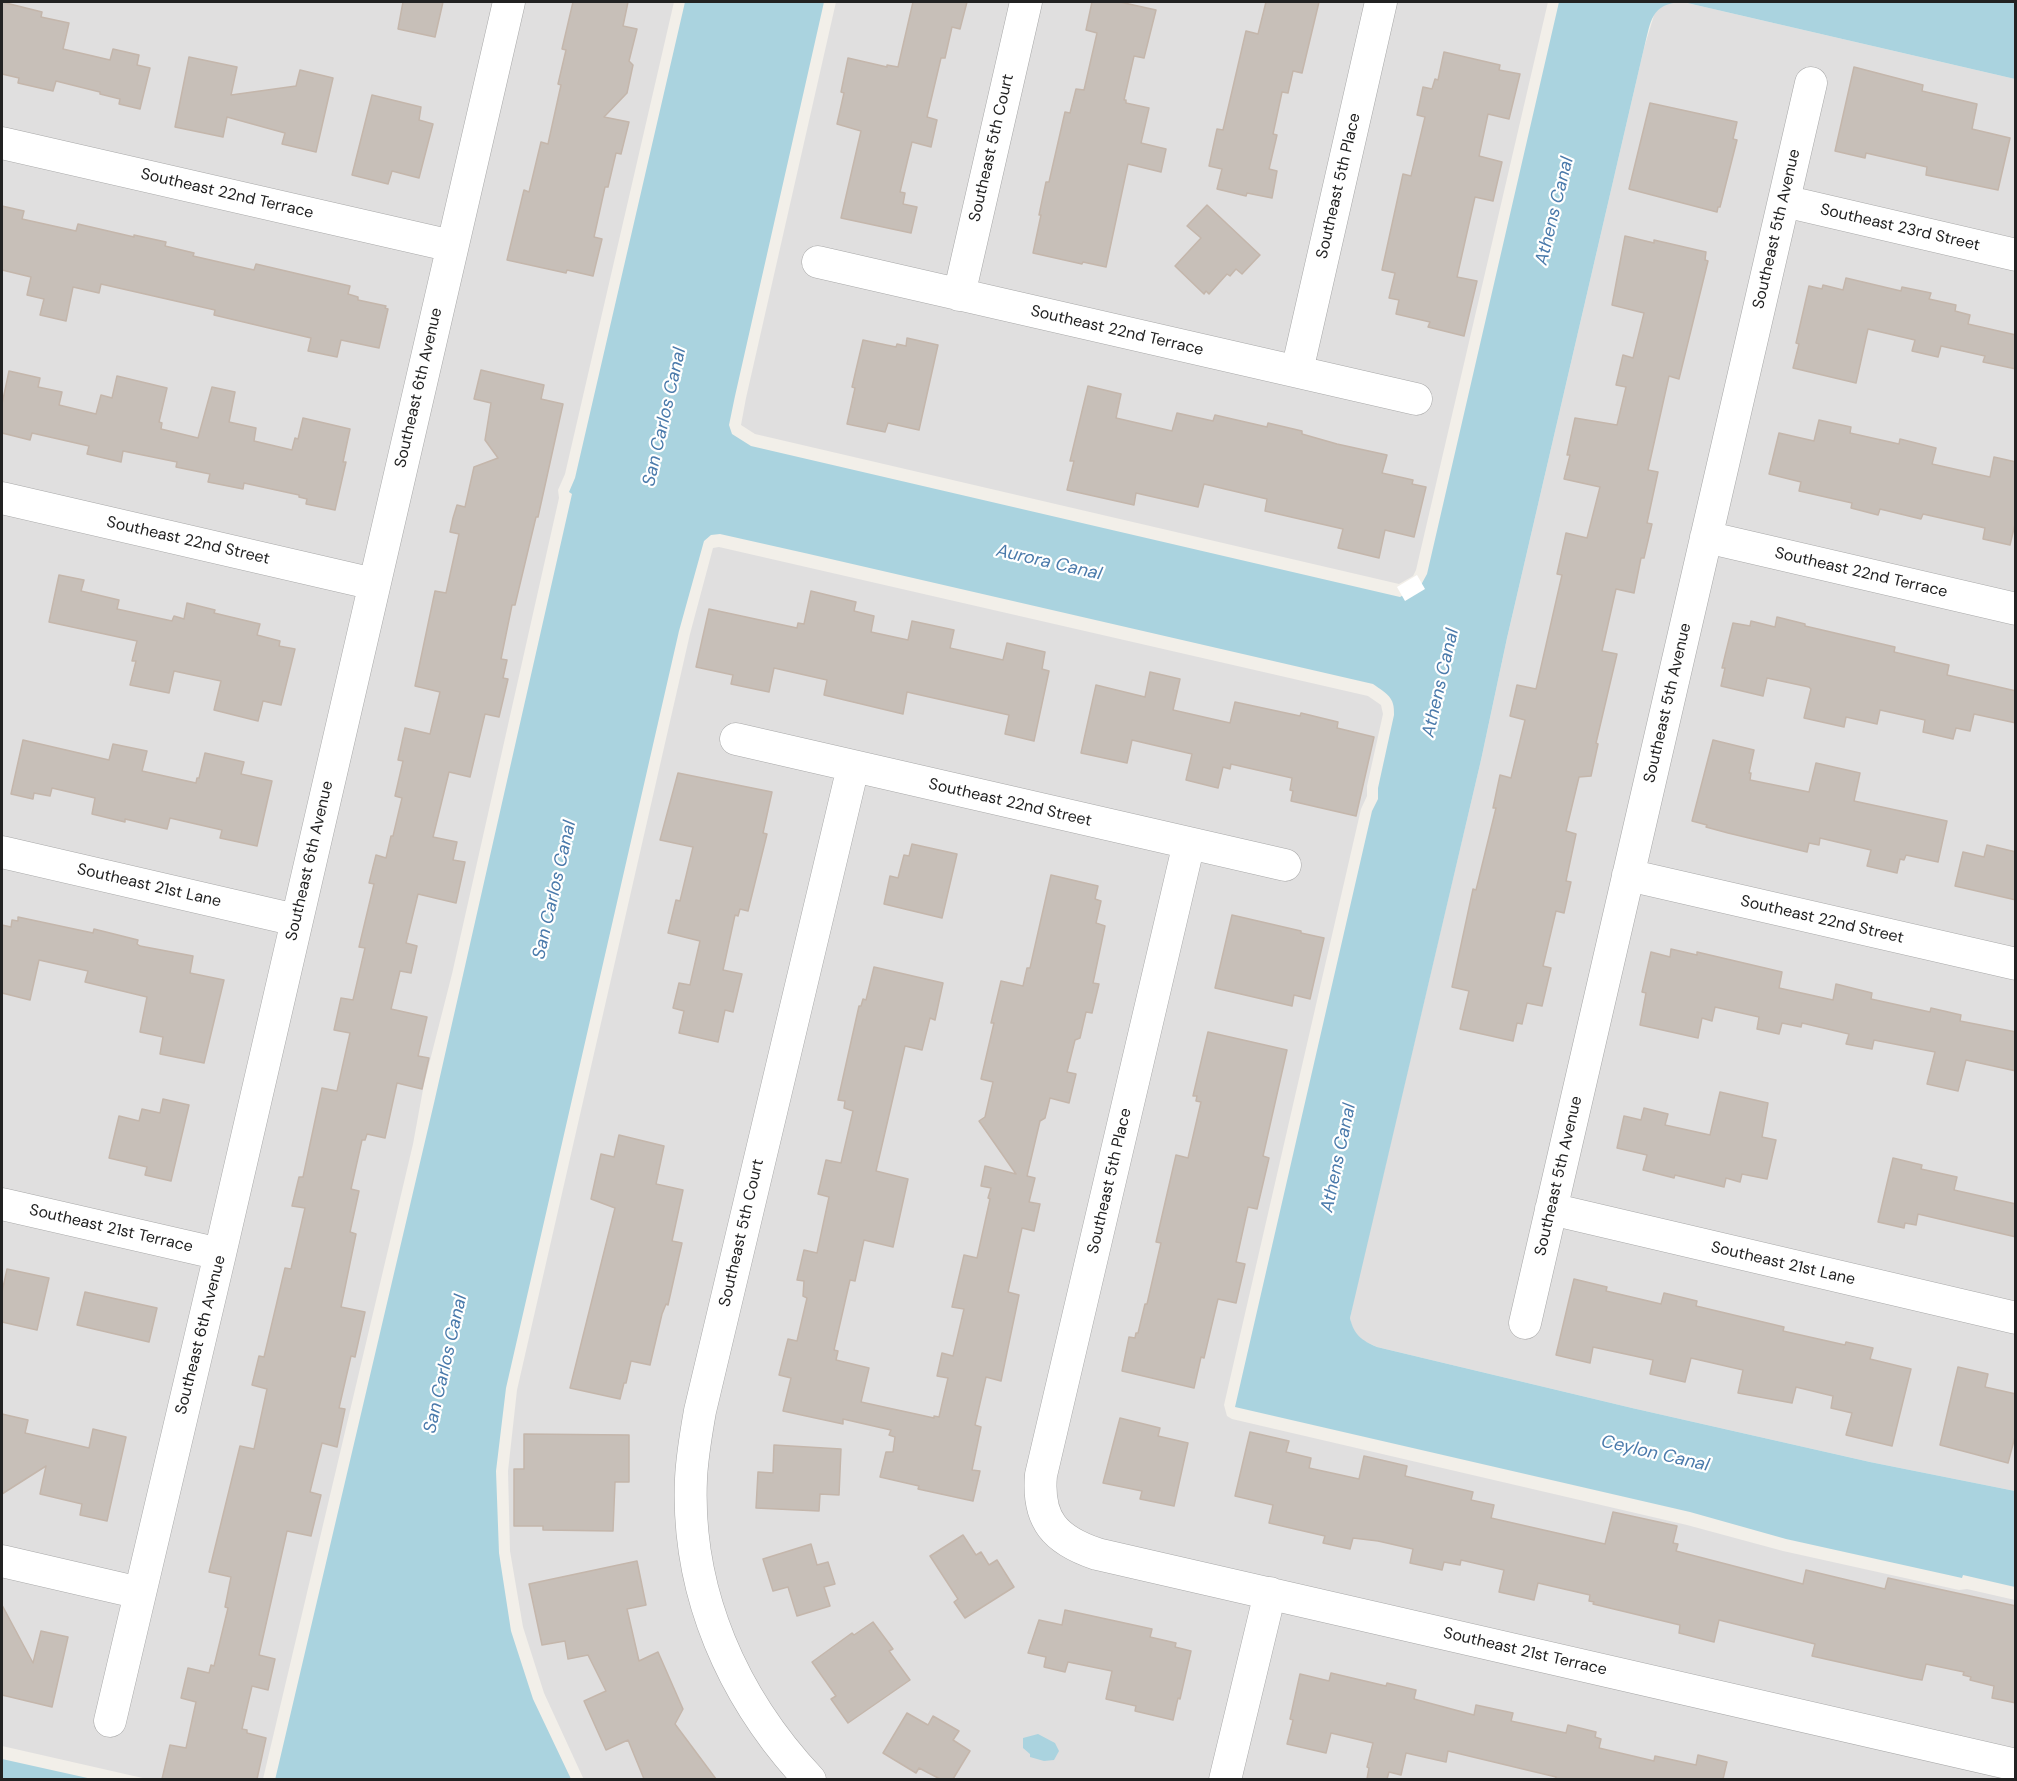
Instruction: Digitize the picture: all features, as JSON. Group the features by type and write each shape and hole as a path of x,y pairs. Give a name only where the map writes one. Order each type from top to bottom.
{"street":[{"name":"Southeast 6th Avenue","path":"110,1721 509,2"},
{"name":"Southeast 5th Court","path":"959,296 1026,2"},
{"name":"Southeast 5th Place","path":"1297,371 1381,2"},
{"name":"Southeast 5th Avenue","path":"1525,1323 1811,83"},
{"name":"Southeast 22nd Terrace","path":"2,143 452,246"},
{"name":"Southeast 23rd Street","path":"1784,201 2016,255"},
{"name":"Southeast 22nd Terrace","path":"818,262 1416,399"},
{"name":"Southeast 22nd Street","path":"2,498 374,584"},
{"name":"Southeast 22nd Terrace","path":"1706,537 2016,609"},
{"name":"Southeast 22nd Street","path":"736,739 1285,865"},
{"name":"Southeast 5th Court","path":"810,1779 767,1729 746,1696 712,1625 696,1562 691,1497 693,1454 702,1401 853,767"},
{"name":"Southeast 5th Place","path":"1047,1518 1041,1504 1041,1475 1189,843"},
{"name":"Southeast 21st Lane","path":"2,852 296,920"},
{"name":"Southeast 22nd Street","path":"1628,875 2016,964"},
{"name":"Southeast 21st Terrace","path":"2,1204 220,1254"},
{"name":"Southeast 21st Lane","path":"1551,1209 2016,1318"},
{"name":"Southeast 21st Terrace","path":"1047,1518 1055,1531 1065,1540 1079,1548 1100,1555 2016,1766"},
{"path":"2,1561 140,1593"},
{"path":"1225,1779 1270,1593"}],"shaded area":[{"path":"2,2 674,2 565,474 558,490 559,498 452,974 424,1084 413,1144 263,1779 147,1779 2,1746"},
{"path":"836,2 1548,2 1413,576 1399,584 755,434 741,425"},
{"path":"1672,2 1683,2 2015,79 2015,1491 1870,1462 1377,1347 1361,1340 1353,1331 1350,1318 1644,48 1655,12"},
{"path":"719,547 1368,696 1381,705 1383,714 1367,786 1367,796 1361,809 1224,1405 1227,1416 1687,1525 1783,1551 2015,1600 2015,1779 584,1780 544,1693 523,1627 510,1551 508,1471 517,1390 690,634 713,548"}],"water":[{"path":"685,2 824,2 735,396 729,425 732,434 751,446 1400,597 1421,585 1427,574 1559,2 1683,2 1672,3 1658,10 1648,30 1507,638 1481,760 1350,1318 1359,1336 1377,1347 1870,1462 2015,1491 2015,1587 1963,1575 1962,1578 1786,1539 1690,1512 1235,1407 1372,811 1378,799 1378,788 1394,715 1391,700 1386,693 1373,684 720,534 711,535 704,541 679,631 506,1388 496,1471 499,1553 511,1631 533,1699 571,1779 275,1780 434,1103 572,494 569,492 575,478"},
{"path":"1683,2 2015,2 2015,79"},
{"path":"1038,1734 1055,1743 1059,1751 1054,1760 1044,1761 1030,1757 1030,1754 1023,1748 1023,1738"},
{"path":"2,1759 92,1779 2,1779"}],"pier":[{"path":"1417,575 1425,589 1405,601 1397,587"}],"building":[{"path":"2,2 42,12 41,17 69,23 63,49 110,60 113,49 139,55 137,65 150,68 140,109 119,104 120,99 100,94 100,92 56,81 53,91 18,83 19,78 2,74"},
{"path":"403,2 443,2 435,37 398,29"},
{"path":"573,2 628,2 623,26 637,29 629,61 633,65 627,93 604,117 629,122 621,154 616,153 608,187 605,187 594,237 602,239 593,276 567,270 566,273 507,260 524,190 529,192 541,142 548,144 561,85 558,84 566,50 562,49"},
{"path":"913,2 967,2 960,29 952,27 945,58 941,58 927,117 937,120 931,147 912,142 900,192 905,193 903,204 917,207 911,233 841,218 861,131 837,124 844,93 841,92 848,58 887,67 887,65 898,67"},
{"path":"1092,2 1120,2 1156,10 1144,58 1134,56 1124,100 1126,103 1149,108 1141,143 1166,149 1161,172 1128,164 1106,267 1033,253 1046,182 1049,182 1065,112 1070,113 1076,89 1084,90 1097,33 1086,30"},
{"path":"1266,2 1319,2 1302,73 1293,71 1288,93 1282,92 1273,134 1277,135 1269,169 1277,171 1272,198 1247,193 1246,196 1217,189 1222,169 1209,166 1217,129 1223,130 1246,31 1258,34"},
{"path":"1444,52 1500,65 1499,70 1520,74 1509,119 1488,114 1479,156 1502,162 1493,201 1475,197 1457,277 1477,281 1464,336 1428,327 1430,322 1396,314 1399,300 1389,298 1395,273 1382,270 1403,174 1411,176 1425,117 1417,115 1423,87 1432,89 1435,79 1438,80"},
{"path":"189,57 237,67 231,95 296,86 300,70 333,78 316,152 282,144 285,133 227,117 223,137 175,127"},
{"path":"1854,67 1923,85 1922,91 1977,104 1972,129 2010,138 1998,190 1926,175 1927,167 1866,153 1865,158 1835,151"},
{"path":"372,95 421,107 419,120 433,124 419,178 392,171 388,184 352,175"},
{"path":"1650,103 1737,122 1733,139 1737,140 1717,212 1629,189"},
{"path":"1207,205 1260,255 1242,274 1236,269 1230,276 1227,274 1209,294 1206,291 1204,294 1175,266 1201,238 1187,226"},
{"path":"2,206 24,211 22,219 76,231 78,224 134,237 134,235 166,242 165,246 194,253 193,256 254,270 256,264 350,286 348,294 358,297 358,300 386,306 385,308 388,309 379,348 341,340 337,357 308,351 311,338 214,315 215,310 101,284 99,293 73,287 66,321 40,315 44,299 27,295 31,277 2,270"},
{"path":"1625,236 1706,252 1705,260 1708,261 1679,379 1669,376 1648,470 1658,472 1647,523 1652,524 1644,558 1641,558 1634,593 1616,589 1602,651 1617,654 1596,743 1598,744 1591,776 1579,777 1566,831 1576,834 1566,881 1571,882 1564,913 1556,911 1543,966 1551,968 1542,1006 1527,1003 1522,1024 1517,1023 1513,1041 1460,1029 1469,991 1452,987 1473,889 1476,890 1496,808 1493,808 1500,775 1511,778 1525,720 1510,716 1517,685 1536,689 1562,575 1557,574 1566,533 1587,538 1600,487 1564,479 1575,418 1617,425 1626,387 1616,385 1623,355 1633,358 1644,313 1612,305"},
{"path":"1846,278 1901,291 1902,287 1931,293 1929,299 1956,305 1955,311 1970,315 1968,324 2016,335 2016,369 1983,362 1985,356 1941,346 1938,357 1912,351 1915,340 1868,329 1856,383 1793,368 1799,344 1796,343 1809,286 1822,289 1823,285 1843,290"},
{"path":"907,338 938,345 919,430 888,423 885,432 847,424 855,388 852,387 863,340 896,347 897,344 906,346"},
{"path":"481,370 544,385 541,399 563,404 538,517 536,517 515,605 512,605 501,659 507,660 503,678 508,679 499,717 485,714 470,777 449,772 433,837 457,842 453,860 465,862 456,903 418,894 406,943 417,946 411,973 400,971 391,1009 427,1017 418,1056 429,1058 422,1089 397,1083 385,1138 367,1134 365,1140 362,1140 351,1189 359,1191 350,1232 356,1234 341,1307 365,1312 355,1357 351,1356 339,1408 345,1409 337,1447 322,1443 310,1492 321,1495 311,1536 287,1531 259,1655 275,1659 268,1690 252,1686 242,1729 247,1730 247,1733 266,1738 257,1779 162,1779 170,1745 186,1748 196,1702 181,1698 188,1668 209,1673 211,1665 214,1666 228,1608 225,1607 231,1577 209,1572 240,1446 254,1449 267,1389 252,1385 259,1356 264,1357 285,1268 291,1269 305,1208 292,1206 299,1177 303,1177 322,1088 337,1091 350,1033 334,1030 341,998 353,1000 365,948 359,947 374,884 369,883 376,855 386,858 402,798 395,796 403,761 398,760 405,728 430,734 440,692 415,686 435,591 446,593 459,534 450,532 453,518 457,505 465,507 474,467 498,458 485,440 491,403 474,399"},
{"path":"9,371 40,378 38,387 62,392 59,405 96,414 101,395 112,398 117,376 167,388 159,422 162,423 161,429 198,438 212,387 235,392 229,422 256,428 254,441 292,450 295,438 298,439 303,418 350,429 343,462 346,462 335,510 306,504 307,499 299,495 244,483 243,489 208,482 210,474 176,467 177,462 123,451 121,462 87,454 89,446 32,433 30,440 2,433 2,404"},
{"path":"1088,386 1121,394 1116,418 1172,431 1177,413 1213,421 1215,415 1267,427 1268,423 1302,431 1302,434 1337,444 1387,455 1382,473 1413,480 1412,484 1426,487 1414,537 1385,530 1379,558 1338,548 1343,529 1265,511 1267,499 1204,484 1198,507 1136,493 1134,505 1067,490 1074,461 1070,461"},
{"path":"1819,420 1851,427 1850,433 1899,444 1900,439 1936,448 1932,464 1990,477 1994,457 2016,462 2016,520 2010,545 1983,539 1985,528 1923,514 1921,519 1880,509 1878,515 1851,508 1852,503 1799,491 1801,482 1769,474 1779,433 1814,441"},
{"path":"59,575 84,580 81,591 119,600 117,609 172,621 174,616 184,619 187,603 215,610 214,613 260,624 257,635 280,641 279,646 295,649 281,705 263,701 258,721 214,710 221,681 174,671 169,693 130,685 136,661 132,661 137,641 49,622"},
{"path":"811,591 856,602 854,611 874,616 871,632 908,640 912,621 954,630 950,648 1003,660 1007,643 1045,652 1042,669 1049,671 1034,741 1005,734 1009,715 907,692 903,714 824,695 827,680 774,668 769,692 731,684 733,675 696,667 709,609 797,628 798,623 804,624"},
{"path":"1777,617 1805,624 1805,626 1895,647 1894,652 1949,665 1947,675 2016,691 2016,723 1974,714 1970,731 1956,728 1953,739 1923,732 1925,720 1880,710 1877,724 1846,717 1844,727 1804,718 1811,689 1809,687 1767,678 1763,696 1721,686 1725,668 1722,668 1733,623 1750,626 1751,621 1775,627"},
{"path":"1150,672 1180,679 1173,710 1230,723 1235,702 1338,722 1337,728 1374,737 1356,816 1291,801 1292,778 1231,764 1230,769 1223,767 1218,788 1186,780 1192,754 1132,740 1127,763 1081,753 1096,685 1145,697"},
{"path":"23,740 109,760 113,744 147,751 142,771 196,783 205,753 244,762 241,774 272,781 257,846 220,838 222,830 170,818 167,829 92,814 95,798 52,788 50,796 34,793 33,799 11,794"},
{"path":"1713,740 1754,750 1749,773 1751,773 1750,780 1809,792 1816,763 1860,773 1854,801 1947,821 1938,862 1906,855 1904,860 1900,859 1897,873 1867,866 1871,850 1820,838 1819,845 1809,843 1807,852 1728,833 1692,821"},
{"path":"678,773 772,792 763,833 767,834 748,911 740,909 738,916 735,915 723,970 742,974 733,1012 725,1010 718,1042 679,1033 684,1011 673,1008 679,983 690,985 700,941 668,933 676,900 680,901 693,847 660,840"},
{"path":"912,844 957,854 942,918 884,904 890,876 898,878 904,855 909,856"},
{"path":"1987,845 2016,852 2016,900 1955,886 1963,852 1984,857"},
{"path":"1051,875 1098,886 1095,899 1101,901 1096,923 1105,926 1093,983 1099,984 1092,1013 1086,1012 1080,1038 1075,1040 1067,1072 1076,1074 1069,1103 1050,1098 1045,1118 1040,1121 1027,1176 1035,1178 1029,1202 1040,1204 1034,1231 1022,1228 1008,1292 1019,1295 1001,1381 986,1377 975,1425 981,1427 972,1470 980,1471 973,1501 918,1489 919,1486 880,1477 886,1452 893,1452 895,1437 889,1435 891,1430 843,1419 843,1424 783,1411 791,1378 779,1375 788,1339 797,1341 807,1298 803,1296 804,1281 797,1280 804,1250 817,1253 829,1197 818,1194 826,1160 841,1163 853,1111 844,1108 845,1101 838,1100 859,1006 863,999 866,1000 874,967 943,983 935,1020 930,1018 922,1050 905,1046 876,1171 908,1179 893,1247 864,1240 855,1281 850,1280 834,1350 838,1351 836,1360 869,1368 861,1402 934,1418 934,1416 939,1417 948,1378 937,1376 942,1353 953,1356 964,1309 952,1307 964,1255 977,1258 990,1199 988,1198 991,1188 981,1186 985,1166 1016,1174 979,1121 985,1117 993,1082 981,1079 994,1023 991,1023 1001,981 1023,986 1027,968 1030,968"},
{"path":"1232,915 1324,938 1310,999 1294,995 1292,1006 1215,988"},
{"path":"18,917 93,933 94,929 138,940 137,944 140,946 193,956 190,973 224,980 204,1063 160,1054 163,1037 140,1032 147,997 85,982 88,971 39,960 30,1000 2,993 2,925 11,927 12,920 18,921"},
{"path":"1671,949 1697,955 1697,952 1782,972 1779,988 1833,1000 1836,984 1872,993 1871,999 1930,1012 1931,1008 1961,1015 1960,1021 2016,1032 2016,1071 1966,1060 1958,1091 1927,1084 1935,1052 1874,1040 1872,1049 1846,1044 1849,1034 1802,1023 1801,1027 1782,1023 1779,1034 1757,1029 1759,1017 1715,1007 1712,1021 1702,1018 1698,1038 1640,1025 1646,993 1642,992 1651,952 1670,957"},
{"path":"1208,1032 1287,1050 1263,1156 1269,1158 1257,1209 1248,1207 1236,1262 1245,1264 1236,1303 1218,1299 1204,1358 1201,1357 1194,1388 1122,1371 1129,1337 1135,1338 1138,1333 1145,1304 1147,1304 1161,1243 1156,1242 1176,1155 1188,1158 1201,1102 1196,1101 1197,1096 1193,1096"},
{"path":"1720,1092 1768,1103 1762,1137 1776,1140 1767,1179 1742,1174 1740,1182 1726,1178 1724,1187 1675,1175 1674,1178 1643,1170 1647,1155 1617,1148 1624,1116 1641,1120 1644,1108 1668,1114 1665,1125 1710,1135"},
{"path":"163,1099 189,1105 171,1181 145,1175 147,1167 109,1158 119,1116 139,1121 142,1109 160,1113"},
{"path":"619,1135 664,1146 656,1184 683,1190 672,1241 682,1243 668,1305 666,1304 662,1314 650,1365 631,1361 620,1399 570,1388 615,1208 591,1199 601,1154 614,1157"},
{"path":"1893,1158 1922,1165 1921,1169 1957,1177 1954,1190 2016,1204 2016,1237 1918,1214 1916,1225 1905,1223 1904,1228 1878,1222"},
{"path":"7,1269 49,1278 37,1330 2,1322 2,1292"},
{"path":"1574,1279 1607,1287 1606,1291 1661,1304 1664,1293 1697,1301 1696,1306 1784,1327 1783,1331 1845,1345 1846,1342 1873,1348 1870,1359 1911,1369 1892,1446 1846,1435 1852,1413 1831,1408 1833,1396 1796,1387 1792,1403 1738,1393 1743,1370 1691,1358 1685,1382 1650,1374 1653,1360 1593,1347 1590,1363 1556,1355"},
{"path":"85,1292 157,1308 149,1342 77,1325"},
{"path":"1958,1367 1988,1374 1985,1387 2016,1394 2016,1433 2008,1463 1940,1445"},
{"path":"2,1414 28,1420 25,1433 89,1448 93,1429 126,1437 107,1521 80,1515 82,1504 40,1494 46,1466 2,1494"},
{"path":"1120,1418 1160,1428 1158,1436 1188,1443 1174,1506 1140,1499 1142,1491 1103,1483"},
{"path":"1250,1432 1289,1441 1286,1452 1311,1458 1309,1468 1359,1479 1364,1456 1407,1466 1405,1476 1473,1492 1471,1500 1494,1505 1491,1518 1605,1544 1613,1512 1677,1526 1673,1543 1678,1544 1676,1551 1803,1584 1806,1570 1885,1589 1888,1578 2016,1606 2016,1703 1992,1698 1994,1686 1970,1680 1971,1677 1963,1675 1964,1672 1926,1664 1922,1680 1910,1678 1812,1656 1815,1644 1719,1620 1714,1642 1679,1633 1680,1625 1593,1604 1594,1602 1589,1601 1590,1595 1538,1583 1534,1600 1499,1592 1504,1570 1461,1560 1460,1565 1444,1562 1442,1570 1410,1563 1413,1549 1378,1541 1353,1538 1350,1549 1323,1543 1325,1536 1269,1523 1273,1505 1235,1496"},
{"path":"524,1434 629,1435 629,1482 615,1482 613,1531 543,1530 543,1526 514,1526 514,1469 524,1469"},
{"path":"774,1445 841,1449 839,1495 820,1494 819,1511 756,1508 758,1472 773,1473"},
{"path":"963,1535 976,1555 981,1552 989,1565 997,1560 1014,1587 965,1618 954,1602 958,1599 930,1556"},
{"path":"811,1544 817,1565 828,1562 835,1584 824,1587 830,1606 797,1616 788,1587 773,1591 763,1559"},
{"path":"637,1561 646,1605 627,1609 639,1661 658,1652 683,1709 675,1724 716,1779 644,1779 628,1740 606,1750 584,1701 606,1691 588,1655 568,1659 565,1641 542,1645 529,1584"},
{"path":"2,1605 33,1663 41,1631 68,1637 52,1707 2,1695"},
{"path":"1065,1610 1152,1629 1150,1637 1176,1643 1175,1647 1191,1651 1173,1720 1135,1711 1136,1706 1106,1699 1112,1671 1068,1662 1065,1672 1044,1667 1046,1657 1028,1653 1039,1620 1062,1625"},
{"path":"873,1622 893,1649 889,1651 910,1680 848,1723 831,1699 836,1696 812,1662 852,1633 854,1635"},
{"path":"1331,1673 1386,1686 1387,1683 1416,1690 1414,1699 1474,1715 1476,1705 1513,1713 1511,1721 1566,1733 1568,1725 1596,1732 1595,1737 1601,1739 1599,1748 1654,1761 1655,1756 1696,1765 1698,1755 1727,1762 1723,1779 1555,1779 1556,1777 1448,1751 1446,1762 1406,1753 1401,1775 1389,1772 1387,1779 1367,1779 1369,1768 1367,1767 1373,1743 1331,1733 1326,1753 1287,1744 1300,1674 1329,1681"},
{"path":"907,1713 928,1725 933,1716 959,1731 953,1740 970,1751 953,1779 940,1779 919,1768 916,1773 883,1753"}],"water label":[{"name":"Athens Canal","path":"1555,211"},
{"name":"San Carlos Canal","path":"665,417"},
{"name":"Aurora Canal","path":"1049,563"},
{"name":"Athens Canal","path":"1441,683"},
{"name":"San Carlos Canal","path":"555,890"},
{"name":"Athens Canal","path":"1339,1158"},
{"name":"San Carlos Canal","path":"446,1364"},
{"name":"Ceylon Canal","path":"1655,1454"}]}
